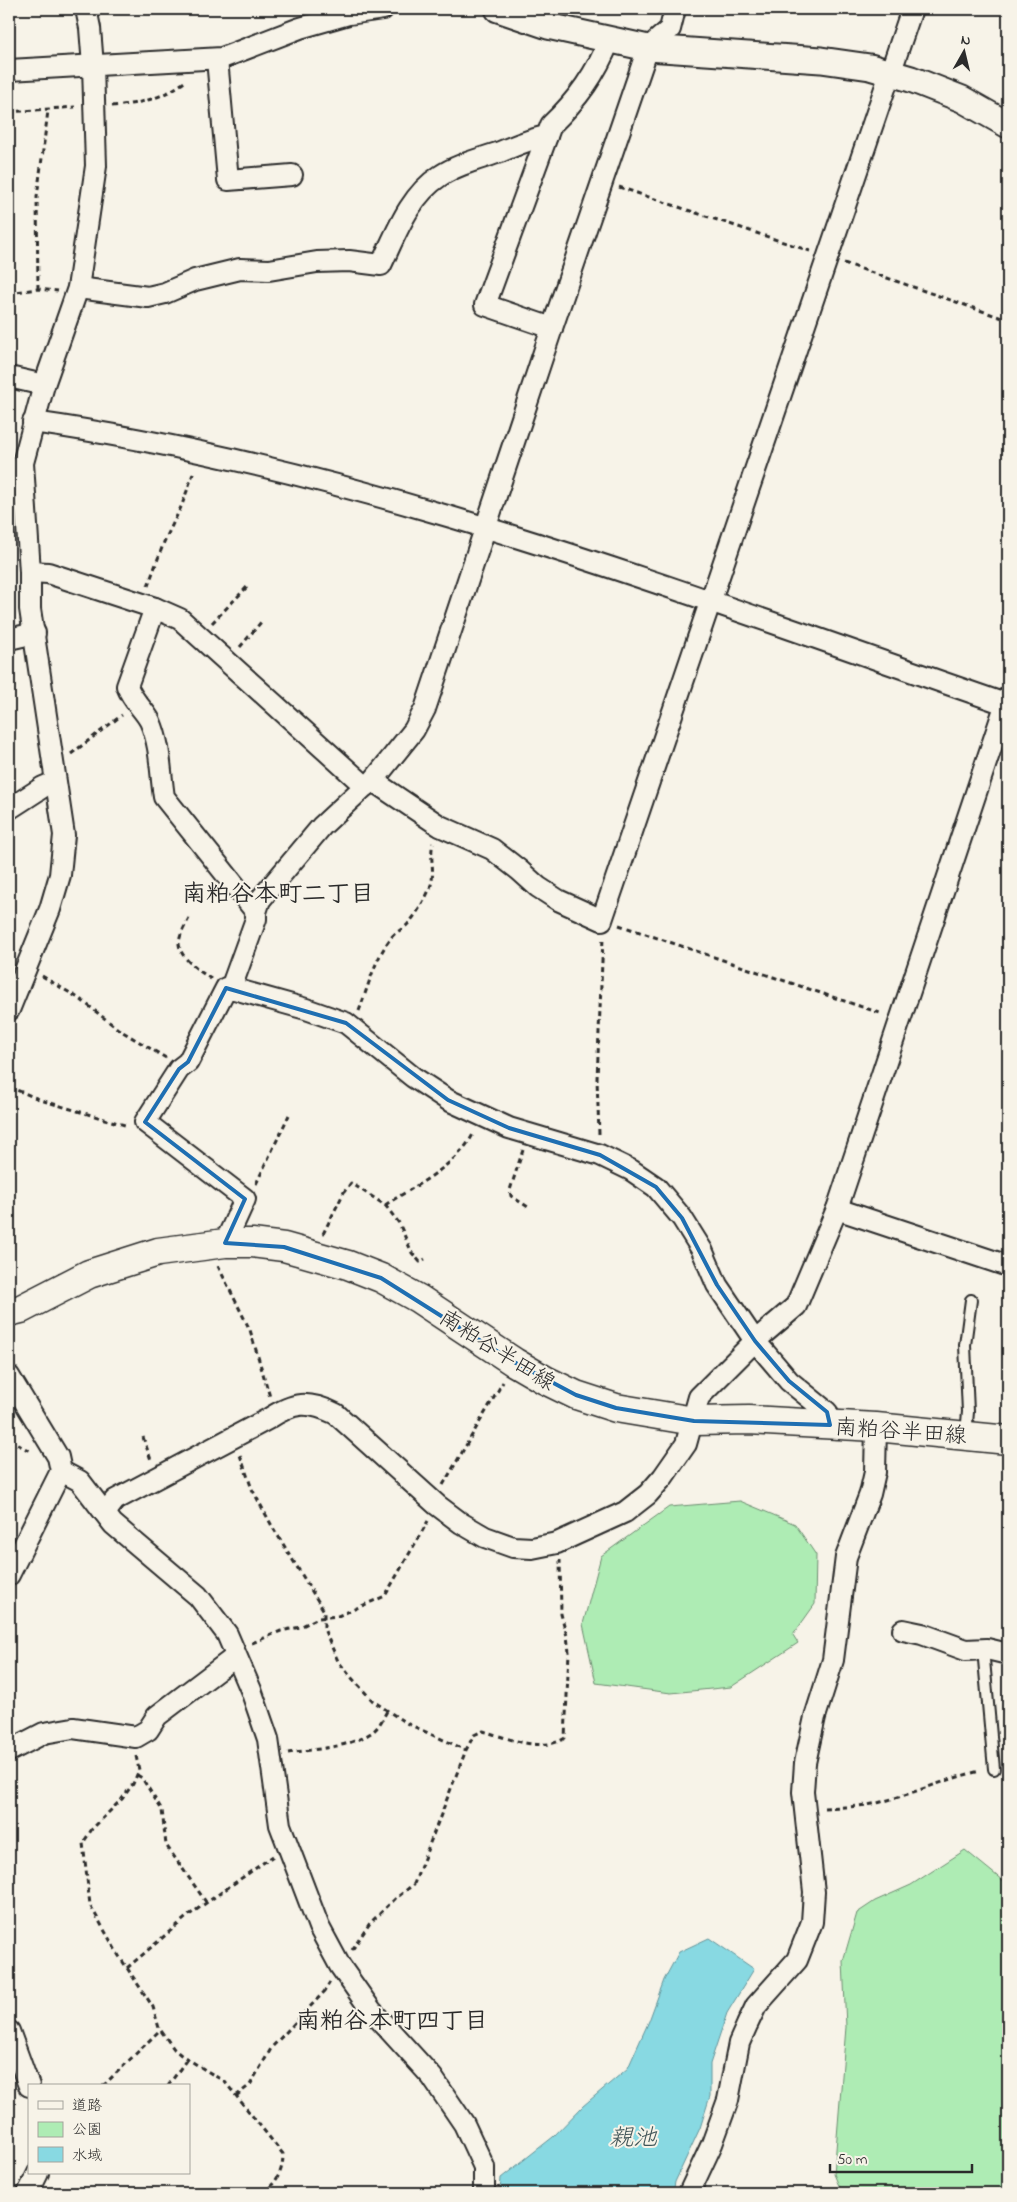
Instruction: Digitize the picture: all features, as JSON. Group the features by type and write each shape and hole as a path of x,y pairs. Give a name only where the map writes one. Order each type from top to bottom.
{"main road":[{"name":"南粕谷半田線","path":"9,1312 22,1309 89,1274 158,1252 218,1244 252,1243 284,1247 348,1265 381,1278 419,1299 514,1362 576,1395 616,1408 694,1421 749,1420 876,1427 966,1434 1008,1440"}],"street":[{"path":"9,1010 50,909 60,876 64,835 30,609 30,572 23,463 44,385 77,293 96,166 93,66 90,28 86,9"},
{"path":"9,70 217,59 308,26 349,14 383,9"},
{"path":"498,9 548,26 648,48 848,63 891,74 962,99 1008,125"},
{"path":"218,1244 245,1199 145,1122 182,1067 188,1062 229,988 256,919 260,900 322,826 369,784 414,730 425,710 552,328 648,48 670,29 675,9"},
{"path":"30,572 48,573 180,619 202,637 230,666 369,784 440,826 492,849 538,887 558,900 602,920 712,602 912,9"},
{"path":"552,328 485,306 551,125 569,108 600,66 610,39"},
{"path":"217,59 228,180 292,175"},
{"path":"77,293 148,297 165,293 195,280 240,270 268,270 317,262 349,261 381,265 415,200 439,176 468,162 502,151 527,139 547,136"},
{"path":"9,377 44,385"},
{"path":"33,422 178,446 327,483 486,528 1007,702 837,1209 796,1306 755,1341 699,1397 694,1421 686,1444 663,1477 648,1494 625,1512 557,1543 532,1548 513,1547 485,1537 461,1523 435,1504 336,1414 321,1407 307,1404 287,1407 234,1438 157,1477 115,1500 105,1513"},
{"path":"150,607 127,686 136,704 149,719 155,734 162,763 161,776 164,797 256,912"},
{"path":"9,639 35,633"},
{"path":"9,809 43,788 54,775"},
{"path":"229,988 306,1009 346,1023 413,1077 448,1100 509,1128 600,1155 631,1170 656,1187 677,1212 702,1250 717,1285 755,1341 789,1381 827,1412 830,1425"},
{"path":"837,1209 1008,1266"},
{"path":"9,1376 58,1458 61,1471 9,1575"},
{"path":"690,2193 712,2144 728,2100 739,2043 747,2025 756,2006 797,1960 812,1922 814,1892 803,1792 805,1763 815,1717 833,1660 846,1557 870,1494 876,1472 876,1427"},
{"path":"61,1471 80,1481 112,1524 198,1596 227,1634 251,1690 268,1739 280,1825 319,1927 340,1966 371,2010 432,2077 464,2124 484,2167 484,2193"},
{"path":"903,1630 922,1634 966,1650 983,1650 1008,1654"},
{"path":"9,1751 44,1733 72,1728 136,1737 148,1730 157,1716 234,1654"},
{"path":"9,2032 28,2084"},
{"path":"28,2193 38,2174"}],"lane":[{"path":"966,1434 968,1412 965,1346 971,1300"},
{"path":"983,1650 994,1769"}],"path":[{"path":"38,289 37,197 48,111"},
{"path":"602,181 1008,320"},
{"path":"9,293 38,289 77,293"},
{"path":"150,607 148,586 164,542 182,505 201,452"},
{"path":"202,637 206,629 248,586"},
{"path":"230,666 239,648 262,621"},
{"path":"54,775 136,704"},
{"path":"352,1028 380,955 391,936 405,926 414,916 430,890 434,878 432,846 440,826"},
{"path":"189,918 179,943 181,950 191,964 229,988"},
{"path":"600,1155 597,1079 599,996 603,946 602,920 901,1019"},
{"path":"26,967 80,999 118,1028 182,1067"},
{"path":"9,1087 44,1101 141,1130 145,1122"},
{"path":"245,1199 249,1199 288,1115"},
{"path":"384,1205 436,1172 469,1144 481,1115"},
{"path":"528,1134 510,1190 511,1196 531,1209"},
{"path":"315,1255 344,1192 351,1183 384,1205 399,1223 412,1253 420,1262 425,1259"},
{"path":"218,1244 212,1255 250,1330 275,1414"},
{"path":"234,1654 270,1635 293,1630 318,1618 338,1616 385,1596 514,1362"},
{"path":"143,1437 157,1477"},
{"path":"234,1438 252,1489 298,1571 324,1611 324,1630 338,1661 373,1701 406,1723 466,1750"},
{"path":"236,2096 250,2085 272,2047 324,1992 370,1923 414,1884 466,1750 474,1735 483,1731 541,1745 556,1744 565,1738 569,1652 568,1636 561,1614 557,1543"},
{"path":"270,1756 348,1743 372,1732 387,1710"},
{"path":"136,1737 134,1745 139,1770 134,1784 122,1799 92,1828 83,1843 90,1905 127,1968 153,2007 160,2030 174,2049 225,2082 283,2154 283,2166 280,2176 264,2193"},
{"path":"805,1808 863,1806 882,1802 945,1781 994,1769"},
{"path":"137,1775 142,1778 162,1810 166,1845 206,1902"},
{"path":"127,1968 206,1902 288,1846"},
{"path":"104,2084 160,2030"},
{"path":"169,2084 187,2059"}],"highlighted area":[{"path":"226,988 346,1023 448,1100 509,1128 600,1155 656,1187 682,1218 717,1285 755,1341 789,1381 827,1412 830,1425 694,1421 616,1408 576,1395 514,1362 381,1278 284,1247 225,1243 245,1199 145,1122 179,1069 188,1062"}],"green space":[{"path":"740,1501 795,1524 816,1555 815,1604 793,1635 798,1643 731,1687 671,1693 596,1683 583,1624 601,1556 669,1507"},
{"path":"965,1850 1008,1885 1008,2193 842,2193 834,2174 846,2027 843,1961 857,1913 875,1901 911,1885"}],"water":[{"name":"親池","path":"709,1938 754,1969 727,2013 710,2064 710,2096 700,2128 675,2182 673,2193 500,2193 501,2178 553,2137 583,2106 628,2068 649,2021 664,1980 679,1952"}],"district":[{"name":"南粕谷本町二丁目","path":"278,893"},
{"name":"南粕谷本町四丁目","path":"392,2020"}]}
